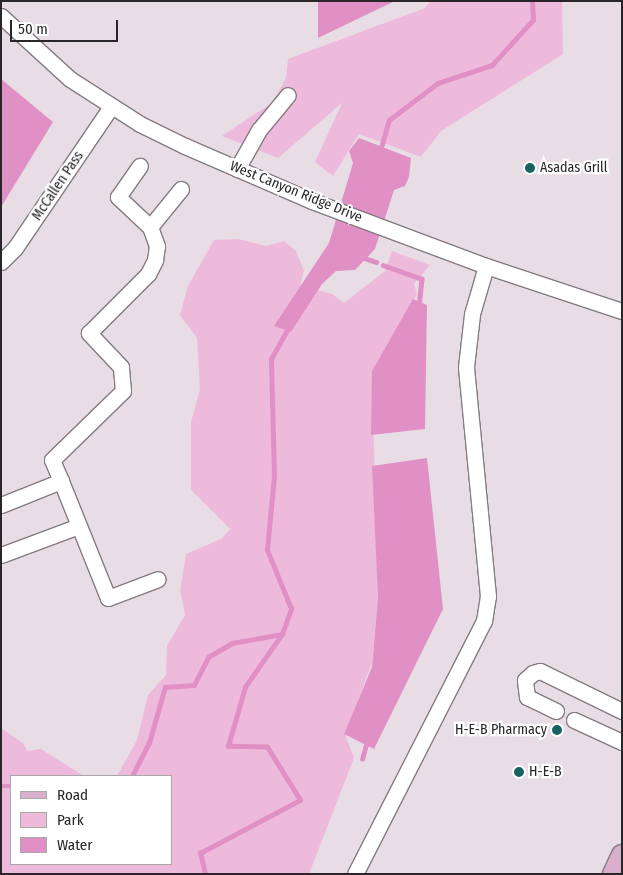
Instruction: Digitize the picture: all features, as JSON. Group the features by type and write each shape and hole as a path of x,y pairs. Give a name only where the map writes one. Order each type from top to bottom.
{"main road":[{"path":"613,874 622,855"}],"street":[{"name":"West Canyon Ridge Drive","path":"1,16 70,79 111,107 237,169 312,201 486,266 622,311"},
{"path":"237,169 259,130 288,95"},
{"name":"McCallen Pass","path":"1,262 16,248 111,107"},
{"path":"140,166 118,197 150,227 157,246 148,274 89,333 121,367 123,391 52,460 108,598 158,578"},
{"path":"150,227 181,189"},
{"path":"355,874 484,620 488,596 466,367 472,314 486,266"},
{"path":"1,505 60,481"},
{"path":"1,555 79,526"},
{"path":"556,712 527,697 524,680 533,673 540,671 622,711"},
{"path":"574,720 622,742"}],"green space":[{"path":"430,1 562,1 563,54 441,131 421,157 359,134 333,176 315,162 342,103 278,158 222,136 273,102 286,78 288,59 425,8"},
{"path":"238,239 266,246 284,241 296,251 304,271 300,285 332,294 344,303 385,271 392,251 430,265 414,284 417,294 372,371 378,597 372,663 345,734 354,758 309,874 1,874 1,728 24,744 27,751 41,749 82,775 10,775 10,865 172,865 172,775 118,775 137,740 148,695 166,675 167,646 185,615 180,590 186,554 221,539 230,529 191,490 191,422 200,390 197,338 180,315 188,286 214,240"}],"water":[{"path":"318,1 395,1 318,38"},
{"path":"1,79 53,122 1,207"},
{"path":"359,138 411,158 409,177 405,186 394,190 375,249 355,270 336,271 322,284 291,332 274,326 329,243 353,163 349,151"},
{"path":"413,299 427,305 425,429 371,435 372,371"},
{"path":"427,458 443,609 374,749 344,734 372,667 378,597 372,466"}],"waterway":[{"path":"380,151 389,120 438,83 492,65 533,20 532,1"},
{"path":"361,257 376,262"},
{"path":"383,265 422,279 419,307"},
{"path":"205,874 200,853 300,800 267,747 228,746 245,687 282,634 291,609 267,550 274,476 271,359 289,326"},
{"path":"133,775 149,743 165,687 194,685 208,657 232,643 282,634"},
{"path":"362,759 367,741"},
{"path":"1,786 10,786"}],"place":[{"name":"Asadas Grill","path":"530,168"},
{"name":"H-E-B Pharmacy","path":"557,730"},
{"name":"H-E-B","path":"519,772"}]}
